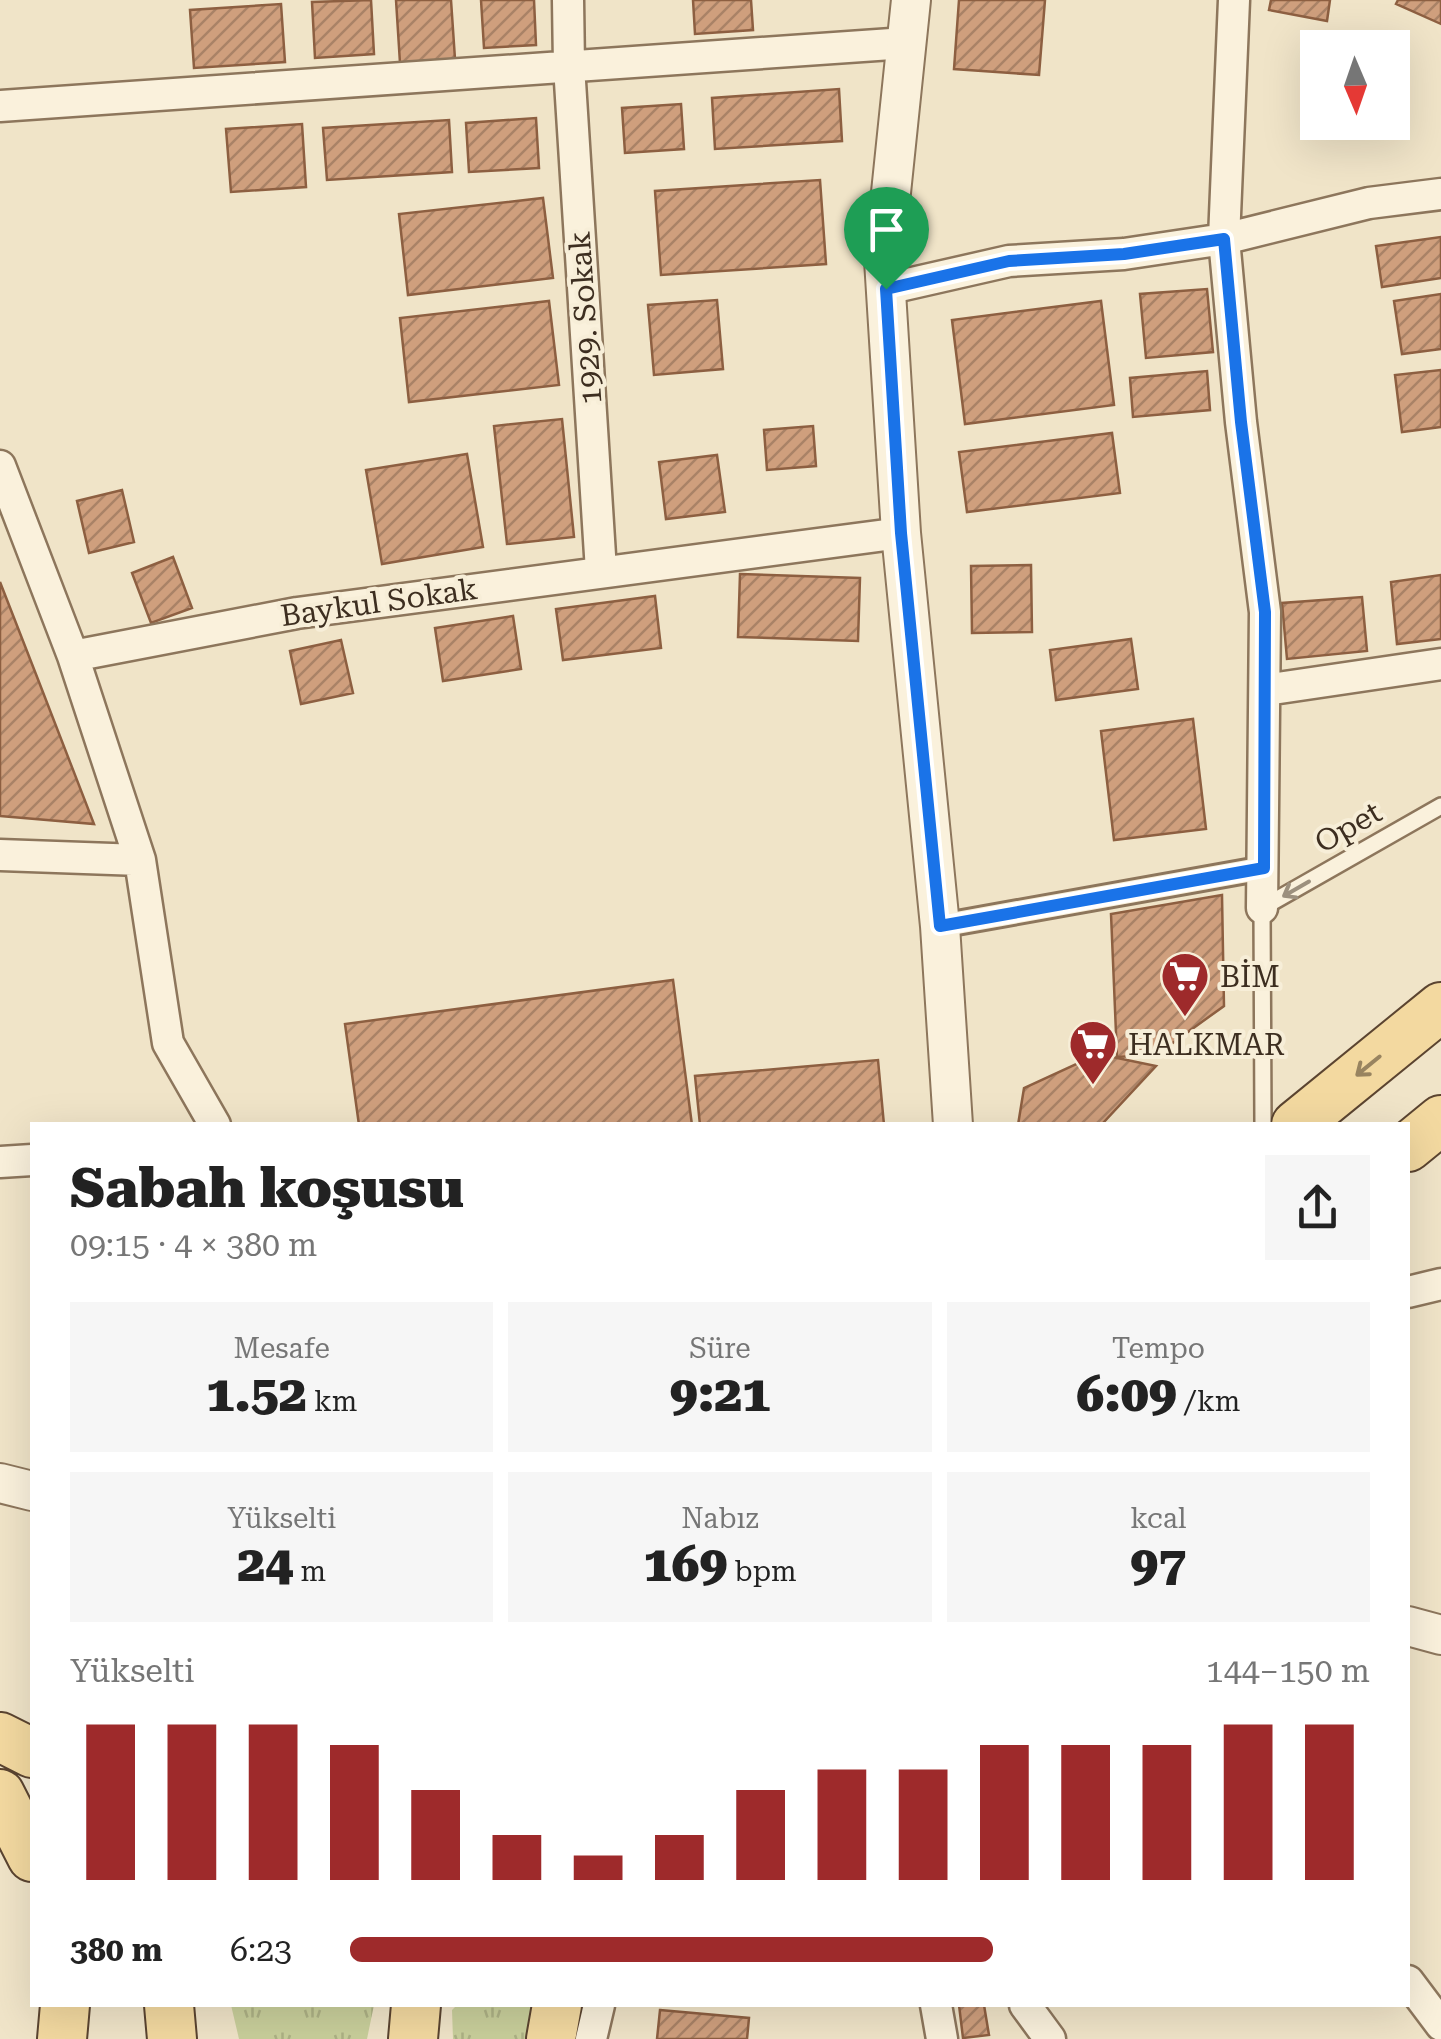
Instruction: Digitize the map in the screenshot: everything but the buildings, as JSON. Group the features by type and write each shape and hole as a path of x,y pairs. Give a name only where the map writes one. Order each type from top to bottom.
{"main road":[{"path":"1300,1122 1441,1006"},
{"path":"1410,1144 1441,1120"},
{"path":"0,1728 30,1736"},
{"path":"0,1737 30,1752"},
{"path":"0,1759 30,1791"},
{"path":"0,1794 30,1853"},
{"path":"62,2039 65,2007"},
{"path":"413,2039 416,2007"},
{"path":"551,2039 557,2007"}],"street":[{"name":"1929. Sokak","path":"568,0 601,571"},
{"path":"910,0 884,260 901,533 940,926 953,1122"},
{"path":"1234,0 1224,239 1241,422 1265,612 1262,908"},
{"path":"0,106 906,43"},
{"path":"886,289 1009,261 1124,254 1224,239 1369,203 1441,194"},
{"path":"0,466 73,656 140,860 168,1044 213,1122"},
{"name":"Baykul Sokak","path":"73,656 298,613 901,533"},
{"path":"1265,690 1441,664"},
{"path":"0,855 140,860"},
{"path":"940,926 1264,868"},
{"path":"0,1162 30,1160"},
{"path":"1410,1292 1441,1284"},
{"path":"0,1484 30,1491"},
{"path":"1410,1627 1441,1635"},
{"path":"1410,1984 1441,2025"},
{"path":"590,2039 598,2007"},
{"path":"936,2007 942,2039"},
{"path":"1026,2007 1050,2039"}],"lane":[{"name":"Opet","path":"1262,908 1441,806"},
{"path":"1262,908 1262,1122"}],"green space":[{"path":"231,2007 374,2007 367,2039 239,2039"},
{"path":"539,2007 534,2039 453,2039 452,2010"}],"place":[{"name":"BİM","path":"1185,1018"},
{"name":"HALKMAR","path":"1093,1086"}],"route":[{"path":"1224,239 1241,422 1265,612 1264,868 940,926 901,533 886,289 1009,261 1124,254 1224,239"}]}
